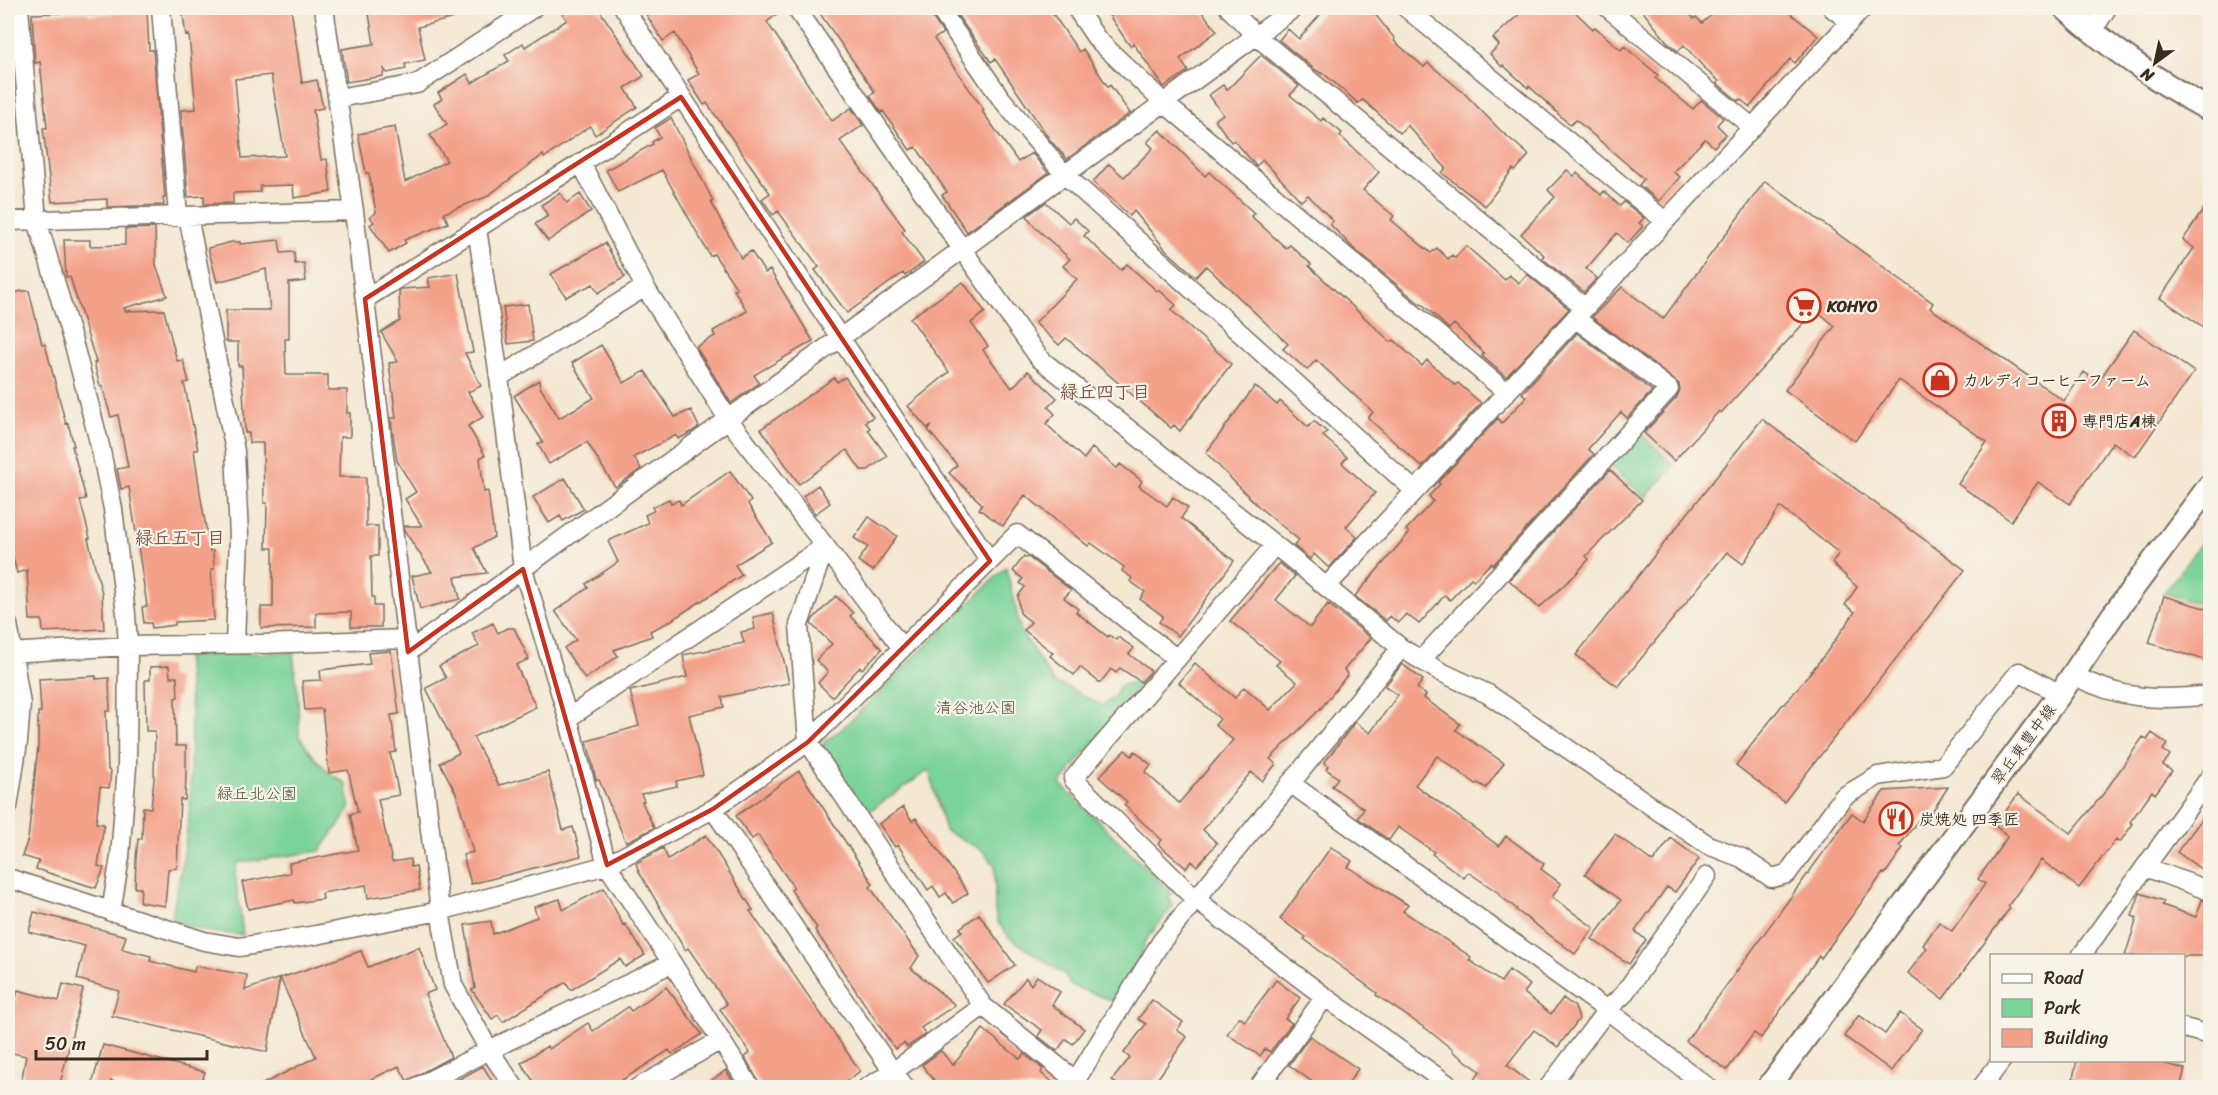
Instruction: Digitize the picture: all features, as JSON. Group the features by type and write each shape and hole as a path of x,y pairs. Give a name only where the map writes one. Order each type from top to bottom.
{"street":[{"path":"19,8 37,220 75,349 100,446 113,509 128,646 127,766 120,857 111,912"},
{"path":"161,8 183,216 235,451 239,536 235,644"},
{"path":"324,8 354,211 440,911 453,985 489,1050 515,1088"},
{"path":"338,99 417,84 534,8"},
{"path":"624,8 840,338 990,561"},
{"path":"796,8 1040,359 1401,648 1441,672 1488,694 1708,845 1742,858 1772,878 1787,874 1843,797 1878,776 1943,766 2019,672 2060,694"},
{"path":"939,8 1000,97 1064,174 1415,491"},
{"path":"1076,8 1097,39 1163,102 1506,392"},
{"path":"1228,8 1256,35 1669,389 1421,660"},
{"path":"10,653 128,646 235,644 407,646 523,569 1294,8"},
{"path":"1406,8 1665,221"},
{"path":"1608,8 1752,127"},
{"path":"1832,8 1850,22"},
{"path":"1326,587 1863,8"},
{"path":"2065,8 2092,32 2184,95 2210,109"},
{"path":"2092,32 2107,8"},
{"path":"365,299 681,97"},
{"path":"581,162 645,287 728,419 902,648"},
{"path":"8,221 354,211"},
{"path":"477,228 500,376 523,569 568,718 607,865 751,1088"},
{"path":"500,376 645,287"},
{"name":"翠丘東豊中線","path":"1768,1088 2060,694 2114,615 2211,485"},
{"path":"8,878 204,941 239,947 316,936 440,911 607,865 713,809 808,742 1017,534 1177,659"},
{"path":"1275,545 1073,779 1195,899 1325,997 1453,1088"},
{"path":"568,718 825,546"},
{"path":"825,546 799,625 808,742 982,1006 1074,1084 1161,942 1401,648"},
{"path":"8,624 10,653 21,704 8,807"},
{"path":"2073,675 2091,684 2128,696 2170,699 2211,695"},
{"path":"2082,954 2211,777"},
{"path":"1290,783 1606,1010 1709,1088"},
{"path":"713,809 906,1088"},
{"path":"2145,867 2210,890"},
{"path":"1548,1088 1606,1010 1623,995 1707,876"},
{"path":"415,1088 489,1050 672,963"},
{"path":"1258,1088 1325,997"},
{"path":"866,1088 893,1072 982,1006"},
{"path":"2185,1028 2211,1035"},
{"path":"638,1088 721,1040"},
{"path":"1981,1088 2000,1062"}],"highlighted area":[{"path":"681,97 990,561 808,742 713,809 607,865 523,569 408,652 365,299"}],"green space":[{"path":"1639,432 1674,466 1645,498 1609,464"},
{"path":"2210,531 2210,607 2164,593"},
{"name":"清谷池公園","path":"1006,567 1021,632 1055,684 1068,687 1103,705 1115,696 1119,686 1144,679 1060,784 1172,893 1168,898 1173,906 1145,941 1138,965 1113,1001 1070,985 1064,974 1010,938 998,923 995,911 995,865 982,850 945,831 929,770 865,814 822,752 824,742 842,729"},
{"name":"緑丘北公園","path":"293,652 298,696 299,736 329,773 346,784 350,809 320,851 237,863 235,874 243,935 211,932 171,921 183,860 190,807 191,712 186,655"}],"building":[{"path":"182,8 291,8 302,83 317,80 323,108 313,110 321,160 327,159 331,192 294,198 293,185 260,186 260,192 233,193 233,203 204,204 204,196 188,197 181,110 196,109 189,35 186,36","holes":["271,75 285,156 242,158 235,79"]},
{"path":"368,8 470,8 470,14 418,27 425,60 405,64 406,69 387,73 384,69 383,76 347,82 342,49 374,44"},
{"path":"558,8 598,8 644,76 625,88 637,107 595,135 590,126 544,158 543,155 486,197 444,213 448,223 404,240 406,243 389,253 370,225 374,222 370,217 376,213 369,173 366,173 358,134 395,127 405,182 447,161 430,135 447,124 434,104 442,99 438,93 467,74 472,83 509,61 505,55 523,43 525,47 567,20"},
{"path":"642,8 785,8 767,22 832,121 851,108 863,125 840,141 905,229 902,232 924,262 905,276 903,273 847,313 815,270 819,267 778,211 773,215 762,199 770,193 707,103 704,105 688,80 699,74 675,33 663,41"},
{"path":"816,8 928,8 943,33 934,39 1018,162 1032,153 1048,173 967,232 942,195 947,192 916,147 910,150 883,111 881,112 870,96 875,92"},
{"path":"952,8 1049,8 1079,52 1083,49 1108,87 1110,85 1130,113 1067,159 1050,140 995,59 991,62"},
{"path":"1104,8 1199,8 1217,31 1180,59 1188,71 1164,87 1133,43 1130,46"},
{"path":"1326,8 1370,8 1395,39 1394,41 1424,67 1428,63 1464,93 1500,130 1529,155 1515,171 1513,169 1485,206 1442,173 1446,168 1407,125 1400,133 1363,100 1358,103 1279,40 1288,29 1299,39"},
{"path":"1526,8 1571,8 1593,29 1595,27 1621,50 1624,46 1658,75 1655,78 1693,109 1701,100 1723,118 1717,125 1726,134 1714,147 1705,139 1673,172 1680,177 1659,201 1639,185 1644,179 1576,120 1570,125 1529,86 1528,88 1503,65 1502,67 1490,54 1499,45 1493,38"},
{"path":"1640,8 1685,8 1694,19 1696,17 1702,23 1720,8 1784,8 1818,36 1795,63 1790,59 1750,107 1740,99 1738,101 1717,83 1719,81 1684,45 1678,51 1669,44"},
{"path":"147,11 149,50 153,50 164,205 107,207 107,199 52,202 43,128 47,128 40,62 35,63 32,14 89,12 89,15"},
{"path":"1261,55 1299,86 1290,95 1321,121 1323,118 1342,133 1340,136 1379,172 1363,190 1394,216 1391,220 1431,253 1437,248 1448,259 1452,255 1455,258 1466,246 1505,280 1509,275 1519,283 1527,274 1569,309 1506,377 1482,356 1484,353 1454,324 1449,329 1421,303 1353,248 1330,224 1333,221 1308,195 1301,201 1263,160 1256,166 1234,140 1231,142 1215,120 1223,114 1209,95 1223,85 1227,90"},
{"path":"671,118 741,258 751,251 765,273 770,270 813,341 754,375 759,383 731,403 696,347 715,336 713,331 747,311 734,290 737,289 714,254 710,256 662,170 618,192 606,170 653,144 652,142 660,137 655,128"},
{"path":"1160,130 1205,176 1209,172 1254,213 1251,216 1286,248 1290,245 1311,264 1309,266 1391,342 1394,340 1422,366 1427,360 1455,385 1458,383 1481,403 1422,467 1368,418 1373,412 1316,360 1307,370 1283,349 1288,344 1206,266 1196,277 1166,250 1134,211 1130,216 1093,182 1109,164 1124,177 1153,148 1147,142"},
{"path":"1567,170 1574,176 1577,173 1601,195 1604,191 1620,206 1624,202 1644,218 1639,223 1643,226 1628,243 1617,233 1586,269 1597,278 1584,292 1542,258 1544,255 1521,234 1555,197 1548,190"},
{"path":"1765,181 1933,303 1930,308 2064,401 2084,372 2098,382 2134,330 2194,372 2135,457 2113,442 2070,504 2038,482 2011,521 1958,484 1987,442 1899,380 1855,441 1785,390 1835,326 1816,310 1674,461 1644,433 1677,397 1680,390 1679,384 1592,317 1622,287 1663,319"},
{"path":"560,193 567,203 580,194 591,211 548,241 535,224 548,216 541,205"},
{"path":"2211,198 2211,332 2160,298 2194,248 2183,240"},
{"path":"1046,202 1069,223 1074,218 1088,231 1084,236 1121,270 1127,264 1157,291 1159,290 1176,305 1171,310 1231,364 1180,431 1174,425 1171,428 1066,338 1059,345 1035,323 1077,279 1063,266 1070,259 1035,227 1027,216"},
{"path":"155,228 156,265 167,296 124,308 125,311 164,310 177,361 183,360 189,382 184,383 198,450 194,450 201,499 210,551 213,551 214,569 211,569 214,620 175,622 175,625 152,628 151,623 144,623 142,607 147,606 129,487 121,489 117,469 128,467 118,415 111,417 102,386 100,386 94,363 96,362 70,277 66,277 64,240 90,240 90,246 125,245 125,229"},
{"path":"279,240 281,253 294,252 295,264 304,263 306,281 289,283 289,339 285,339 286,375 328,375 328,390 347,390 350,437 340,437 339,477 366,477 366,526 378,526 378,556 371,556 372,597 374,597 374,606 381,606 381,627 351,627 351,612 316,613 316,627 261,628 261,607 273,607 273,548 266,548 267,503 264,503 263,443 249,443 249,433 245,433 242,366 238,366 238,342 226,342 226,310 270,310 266,269 217,282 208,248 232,242 240,242 240,244"},
{"path":"605,243 625,277 598,293 593,284 566,297 551,274"},
{"path":"458,273 473,352 465,353 481,386 468,392 483,417 468,426 485,455 480,458 484,492 488,491 494,537 474,548 487,573 455,577 460,599 420,609 412,576 432,572 404,530 404,526 422,526 405,499 416,492 397,461 392,427 391,418 396,418 389,363 398,362 381,332 400,321 399,291 430,287 428,278"},
{"path":"963,282 985,312 971,323 988,346 983,350 1012,388 1028,371 1057,398 1048,407 1055,414 1046,424 1084,459 1092,448 1117,468 1120,464 1142,481 1139,486 1167,506 1173,497 1188,508 1181,518 1234,561 1178,636 1159,622 1163,616 1140,599 1145,592 1130,581 1132,578 1122,571 1124,567 1091,543 1088,546 1025,495 1003,526 979,509 982,504 949,473 957,465 928,430 932,425 927,428 908,406 949,372 910,318"},
{"path":"29,291 42,344 45,344 74,446 72,446 86,499 80,500 102,593 104,629 43,632 42,620 30,620 27,570 17,573 8,539 8,295"},
{"path":"528,304 533,341 508,344 503,307"},
{"path":"1577,333 1652,391 1627,418 1621,412 1588,449 1594,454 1493,565 1491,563 1474,580 1471,578 1450,600 1445,595 1419,624 1406,614 1398,623 1390,616 1386,621 1355,596 1409,533 1406,530 1433,501 1429,496 1440,484 1438,482 1498,418 1502,423 1526,397 1522,393"},
{"path":"601,345 624,383 645,371 675,417 691,410 699,427 678,439 676,435 634,457 641,469 615,487 587,442 549,464 538,444 543,442 514,396 539,380 540,387 559,418 594,398 572,363"},
{"path":"845,377 873,417 865,422 870,428 868,430 887,456 868,470 861,470 847,450 799,484 761,429 834,378 837,382"},
{"path":"1255,386 1277,405 1280,401 1308,427 1314,421 1327,432 1323,436 1347,457 1342,463 1375,493 1346,527 1357,537 1329,568 1314,554 1310,559 1294,546 1299,540 1260,508 1206,453"},
{"path":"1762,419 1965,570 1784,802 1736,765 1826,653 1855,612 1845,605 1857,587 1832,563 1839,553 1780,507 1743,564 1727,552 1618,687 1576,655"},
{"path":"1610,470 1642,500 1586,556 1589,559 1575,575 1539,608 1509,580"},
{"path":"730,471 751,501 748,504 772,542 735,565 742,575 667,623 650,631 652,636 614,650 618,656 585,679 564,648 576,640 555,611 588,588 586,584 618,562 608,541 648,523 645,515 654,511 652,507 669,499 671,503 679,500 681,505"},
{"path":"565,478 584,509 563,521 560,516 549,523 533,497"},
{"path":"818,485 830,503 815,514 803,496"},
{"path":"869,517 897,536 873,571 858,561 868,547 854,538"},
{"path":"1024,556 1071,590 1064,598 1078,609 1076,612 1108,637 1109,635 1116,640 1118,637 1134,648 1129,654 1151,671 1141,682 1120,668 1116,673 1111,669 1100,683 1080,667 1074,675 1050,656 1053,653 1024,630 1031,622 1020,613 1018,596 1025,587 1020,583 1023,579 1013,571"},
{"path":"1279,563 1295,576 1276,600 1310,627 1328,604 1371,638 1344,670 1348,674 1322,707 1270,759 1276,764 1262,781 1251,772 1203,830 1217,843 1197,866 1192,861 1186,868 1158,844 1162,840 1124,805 1127,802 1099,777 1125,750 1132,756 1135,751 1151,765 1145,772 1179,803 1233,740 1215,725 1220,719 1179,683 1195,663 1235,698 1244,687 1270,710 1297,682 1276,665 1280,661 1230,621"},
{"path":"836,596 853,613 850,616 882,649 862,669 860,667 832,697 818,683 828,672 816,660 832,644 811,624 813,619"},
{"path":"2164,596 2211,610 2211,662 2149,643"},
{"path":"773,613 789,683 722,697 724,707 689,715 703,775 676,781 677,786 641,794 644,801 642,802 654,828 626,842 599,780 596,780 587,741 639,726 630,691 687,677 683,655 744,643 741,632 755,629 753,617"},
{"path":"493,623 498,633 507,628 514,628 529,659 516,665 536,707 473,737 499,785 548,772 563,830 573,827 581,856 471,884 463,855 473,852 456,793 440,763 459,753 426,688 446,678 439,666 479,646 472,633"},
{"path":"391,651 399,714 391,715 396,752 390,753 399,795 378,799 392,862 410,859 411,867 416,866 420,890 368,898 366,885 322,893 323,899 295,903 294,900 248,909 242,882 290,873 289,863 358,850 350,814 358,812 348,770 329,773 322,709 305,710 302,681 321,680 320,670 370,664 368,653"},
{"path":"1402,664 1423,680 1417,688 1426,695 1424,698 1460,724 1456,730 1504,763 1486,788 1476,784 1437,756 1415,785 1499,846 1506,836 1544,864 1541,869 1561,884 1552,897 1594,928 1575,954 1516,910 1500,894 1468,872 1464,878 1432,854 1434,852 1398,827 1389,840 1358,818 1364,809 1332,786 1338,778 1326,769 1328,766 1324,763 1355,722 1370,733 1398,695 1385,686"},
{"path":"169,666 170,677 177,677 176,746 186,746 186,776 185,800 180,799 177,868 168,869 165,906 140,902 141,888 135,888 138,839 142,839 143,807 151,808 154,779 155,731 146,731 145,680 150,680 150,667"},
{"path":"96,676 96,679 109,678 110,711 106,711 108,770 111,771 109,788 100,787 96,823 104,824 98,866 104,868 96,888 36,869 39,861 22,856 28,839 38,747 38,712 41,712 39,679"},
{"path":"2152,733 2167,744 2163,750 2170,755 2163,765 2172,771 2155,794 2152,791 2130,822 2133,824 2120,842 2116,839 2079,888 2041,860 2008,906 2010,908 1943,999 1908,973 1927,948 1923,945 1939,922 1952,931 1985,884 1978,879 2008,836 1995,826 2018,794 2071,833 2104,793 2143,737 2147,740"},
{"path":"799,771 873,884 870,887 919,956 911,968 955,1005 921,1028 926,1034 907,1047 904,1043 895,1049 815,930 817,928 791,890 794,888 758,835 752,839 736,816"},
{"path":"1948,787 1929,817 1923,814 1899,846 1903,848 1885,874 1883,873 1821,958 1819,956 1761,1038 1754,1033 1727,1070 1686,1041 1852,813 1863,821 1884,791"},
{"path":"903,807 912,821 916,818 968,893 953,903 946,893 940,897 933,886 928,890 898,845 895,847 879,824"},
{"path":"2211,807 2211,856 2201,869 2177,852"},
{"path":"1615,834 1653,862 1671,838 1699,859 1675,892 1667,887 1635,931 1646,940 1629,964 1592,939 1621,900 1585,874"},
{"path":"706,835 753,910 750,911 860,1071 837,1088 762,1088 745,1057 750,1053 720,1009 727,1004 688,948 685,950 639,872 636,863 663,848 668,859"},
{"path":"1331,847 1352,861 1348,867 1408,905 1403,911 1471,957 1469,960 1501,982 1509,970 1530,985 1524,993 1551,1014 1563,998 1575,1007 1579,1019 1558,1047 1534,1030 1507,1065 1537,1088 1485,1088 1474,1080 1480,1071 1428,1030 1376,995 1377,993 1280,919"},
{"path":"604,888 623,925 625,924 645,955 625,967 620,959 571,990 566,982 503,1022 498,1015 492,1019 472,990 475,988 465,925 491,921 493,934 537,917 534,907 560,899 563,910"},
{"path":"2140,893 2164,901 2162,905 2196,917 2202,900 2211,902 2211,953 2205,951 2203,956 2126,954 2137,918 2132,916"},
{"path":"34,912 126,936 122,949 151,956 150,961 194,972 195,966 247,975 245,990 280,978 267,1052 112,1016 119,991 77,979 85,946 29,932"},
{"path":"979,914 1015,965 988,983 954,937 962,931 960,928"},
{"path":"419,947 435,990 425,994 451,1057 407,1081 399,1066 353,1088 255,1088 316,1057 280,978 361,951 368,967"},
{"path":"1037,976 1060,992 1052,1005 1084,1029 1073,1044 1066,1039 1057,1051 1038,1036 1042,1030 1004,1004 1026,978 1031,985"},
{"path":"1276,980 1300,998 1285,1019 1292,1023 1270,1052 1265,1049 1260,1056 1227,1034 1239,1017 1245,1021"},
{"path":"63,984 83,989 59,1088 20,1088 26,1056 8,1052 8,1030 18,990 59,1001"},
{"path":"666,987 702,1034 672,1054 669,1050 610,1088 538,1088 521,1063 547,1046 549,1049 588,1023 593,1031 628,1007 631,1011"},
{"path":"1152,1000 1183,1022 1177,1030 1187,1037 1151,1088 1121,1088 1112,1080 1130,1058 1124,1053 1146,1024 1138,1019"},
{"path":"1900,1013 1922,1029 1892,1071 1844,1036 1859,1015 1885,1034"},
{"path":"983,1029 1020,1059 1024,1054 1043,1069 1041,1073 1060,1088 940,1088 922,1065 941,1051 953,1065"},
{"path":"1310,1036 1358,1069 1345,1088 1321,1088 1289,1065"},
{"path":"103,1045 205,1072 200,1088 136,1088 111,1081 109,1088 91,1088"},
{"path":"2077,1062 2158,1062 2185,1069 2180,1088 2099,1088 2100,1085 2073,1078"},
{"path":"483,1066 496,1088 441,1088 461,1078"},
{"path":"726,1070 737,1088 701,1088"}],"place":[{"name":"KOHYO","path":"1804,306"},
{"name":"カルディコーヒーファーム","path":"1940,380"},
{"name":"専門店A棟","path":"2059,421"},
{"name":"炭焼処 四季匠","path":"1896,819"}],"district":[{"name":"緑丘四丁目","path":"1105,392"},
{"name":"緑丘五丁目","path":"180,538"}]}
